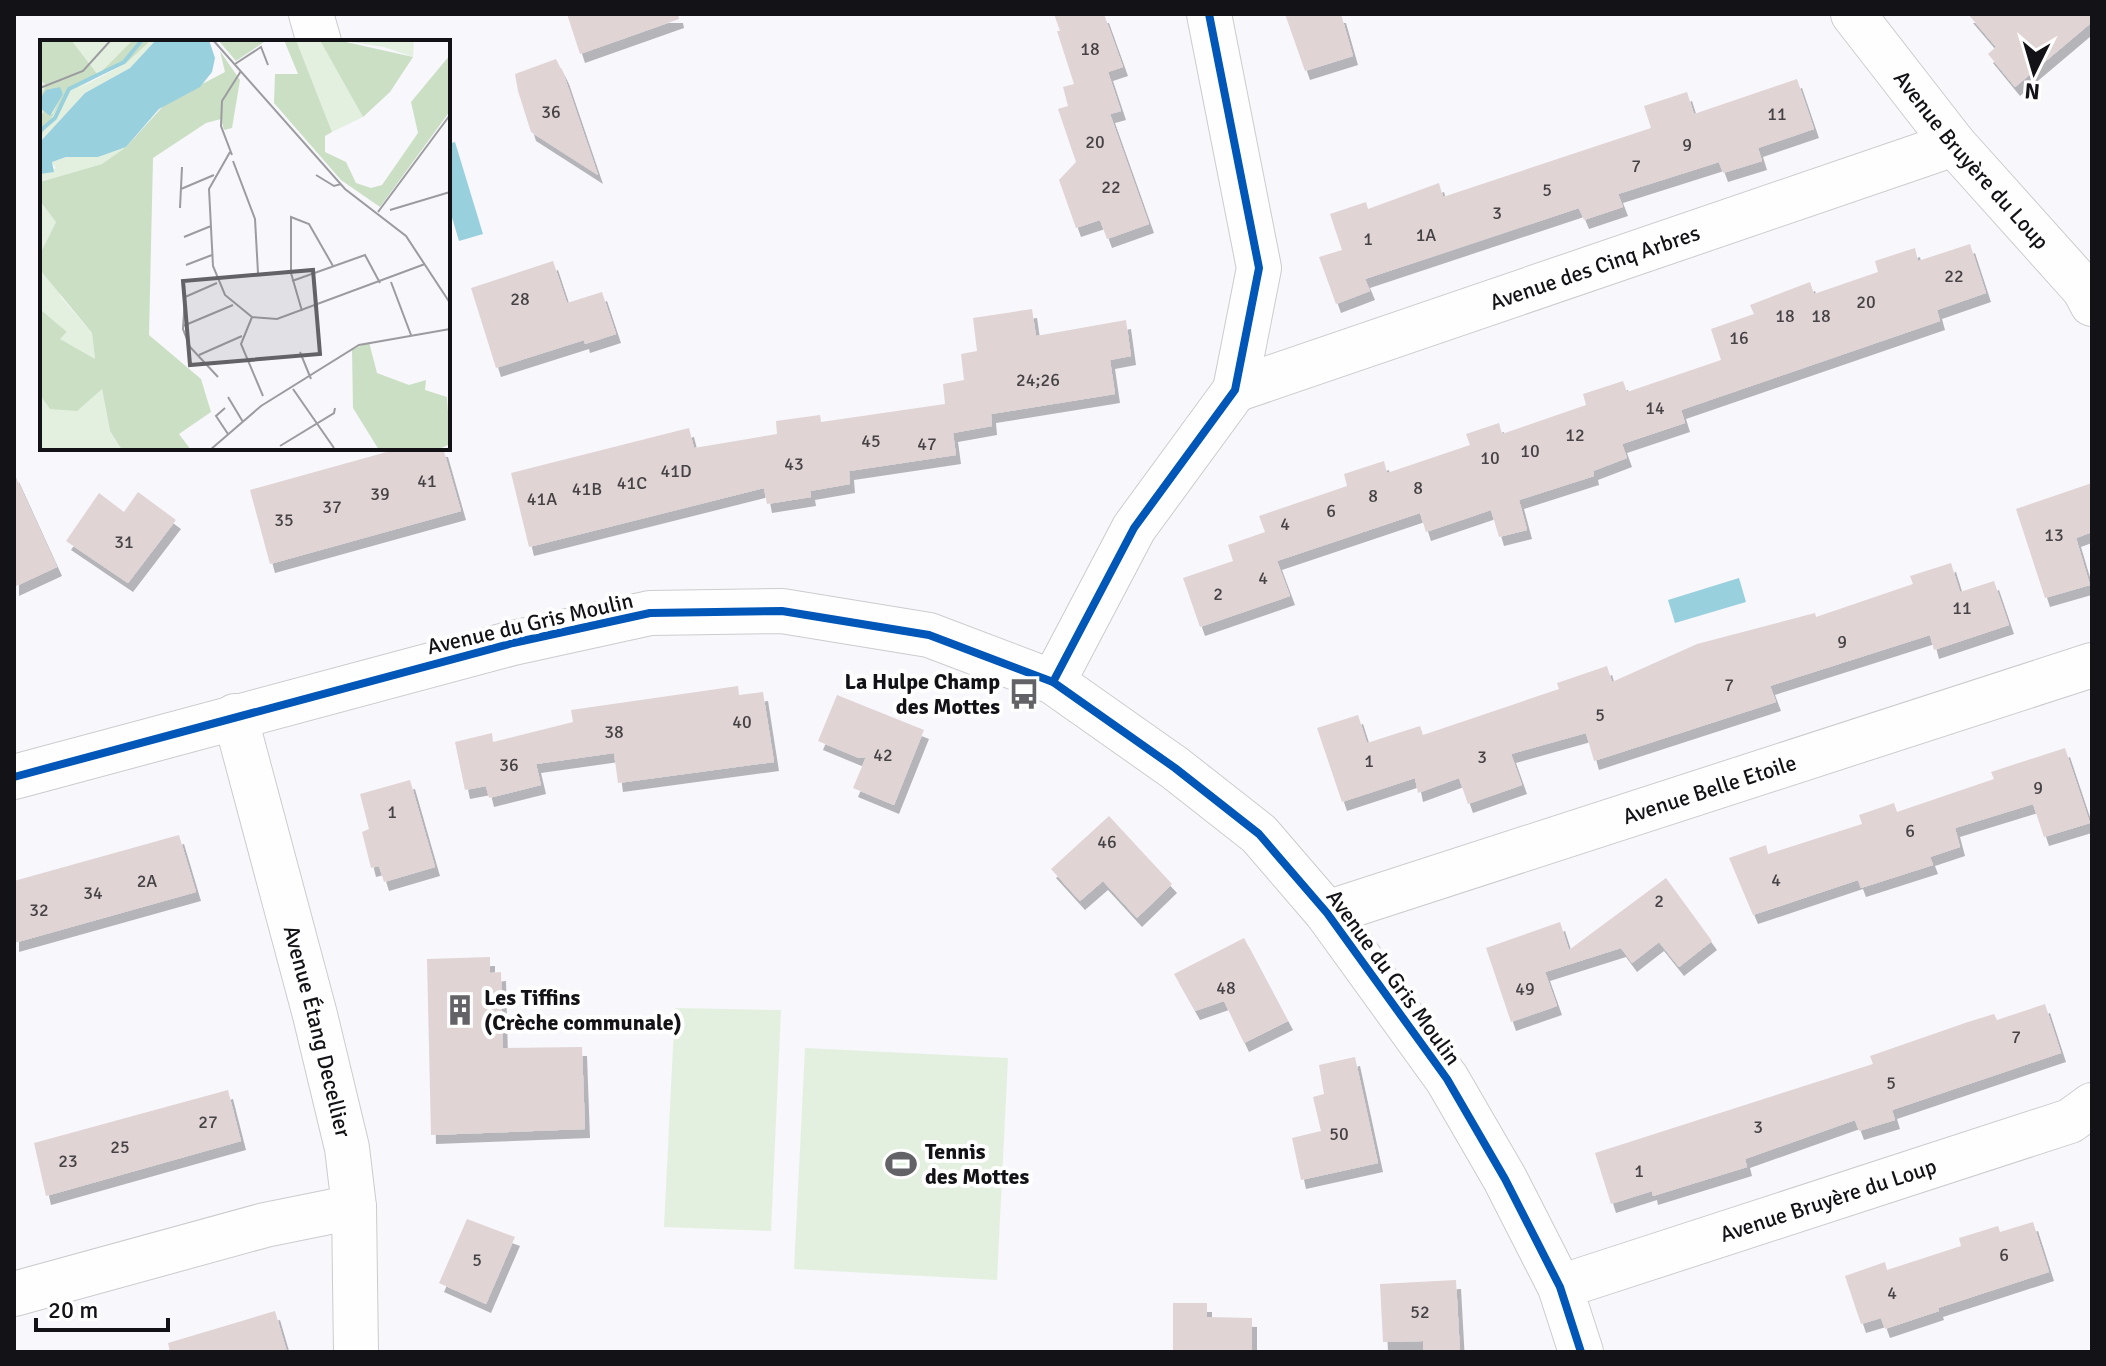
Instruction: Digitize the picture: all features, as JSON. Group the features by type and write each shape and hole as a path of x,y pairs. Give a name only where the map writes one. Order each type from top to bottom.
{"street":[{"path":"311,14 318,40"},
{"path":"1053,682 1134,528 1235,390 1259,268 1209,14"},
{"name":"Avenue Bruyère du Loup","path":"1853,14 1954,144 2084,289 2092,304"},
{"name":"Avenue des Cinq Arbres","path":"1235,390 1954,144"},
{"name":"Avenue du Gris Moulin","path":"14,777 513,643 650,613 782,611 929,635 1053,682 1175,768 1259,834 1327,913 1447,1079 1505,1179 1560,1287 1581,1352"},
{"name":"Avenue Belle Etoile","path":"1327,913 2092,665"},
{"name":"Avenue Étang Decellier","path":"235,716 347,1148 354,1207 356,1352"},
{"name":"Avenue Bruyère du Loup","path":"1560,1287 2070,1121 2092,1105"},
{"path":"14,1294 265,1225 354,1207"}],"green space":[{"path":"675,1008 781,1010 771,1231 664,1227"},
{"name":"Tennis des Mottes","path":"805,1048 1008,1058 997,1280 794,1269"}],"water":[{"path":"455,142 483,234 459,241 450,211 450,143"},
{"path":"1739,578 1746,602 1675,623 1668,600"}],"building":[{"path":"567,14 678,14 679,19 580,54"},
{"path":"1054,14 1104,14 1123,67 1108,72 1121,111 1110,114 1149,224 1107,239 1100,220 1076,228 1059,180 1076,162 1058,109 1068,106 1063,87 1074,84"},
{"path":"1285,14 1341,14 1353,56 1305,71"},
{"path":"1968,14 2092,14 2092,22 2015,87 1988,54 1996,47"},
{"path":"556,59 598,175 531,132 515,74"},
{"path":"1797,79 1814,129 1758,148 1762,161 1723,173 1719,162 1618,194 1623,207 1584,220 1579,208 1365,279 1370,291 1336,304 1319,257 1342,250 1330,214 1366,202 1368,209 1439,183 1443,197 1651,128 1644,106 1687,92 1694,114"},
{"path":"1970,244 1986,293 1937,310 1940,321 1681,410 1685,423 1622,444 1627,458 1593,471 1594,476 1519,500 1527,530 1499,537 1491,510 1426,532 1420,513 1277,561 1290,596 1200,627 1183,578 1233,561 1228,545 1265,532 1259,516 1347,486 1344,474 1384,461 1387,473 1470,445 1466,434 1499,423 1502,434 1586,405 1583,394 1623,381 1627,392 1721,360 1711,329 1754,314 1750,305 1810,282 1814,294 1878,272 1875,261 1915,248 1918,261"},
{"path":"553,261 567,303 602,292 616,334 585,344 584,340 496,368 471,288"},
{"path":"1032,309 1036,336 1126,320 1131,356 1110,360 1115,394 991,414 992,426 953,433 956,455 849,471 850,484 810,491 811,497 767,504 764,488 529,547 511,473 689,428 694,448 777,434 776,421 820,415 821,422 945,404 943,384 964,380 961,354 977,351 973,318"},
{"path":"394,450 444,450 461,511 270,564 250,490"},
{"path":"14,473 57,567 14,587"},
{"path":"2092,483 2092,532 2076,538 2090,585 2045,598 2016,509"},
{"path":"138,492 176,520 128,583 66,541 99,493 124,512"},
{"path":"1951,563 1960,592 1994,581 2009,625 1934,650 1930,635 1770,686 1776,702 1594,761 1586,733 1511,754 1522,785 1468,804 1459,778 1418,793 1415,778 1342,802 1317,728 1358,715 1367,743 1420,726 1423,735 1559,689 1557,683 1607,666 1612,682 1697,644 1815,613 1816,617 1913,584 1910,576"},
{"path":"738,686 739,695 763,692 774,762 618,783 614,753 536,764 541,785 489,798 486,786 465,790 455,742 492,733 493,742 573,722 571,710"},
{"path":"837,695 924,730 894,805 853,788 866,757 859,758 818,741"},
{"path":"2065,748 2090,823 2044,837 2033,804 1955,828 1960,847 1930,857 1933,865 1861,888 1858,880 1753,915 1729,858 1766,845 1768,854 1862,824 1859,815 1894,803 1897,812 1994,779 1991,772"},
{"path":"410,780 435,867 384,882 379,866 371,868 362,832 369,829 360,794"},
{"path":"1109,816 1172,884 1137,918 1103,881 1080,901 1051,869"},
{"path":"179,835 196,892 14,943 14,881"},
{"path":"1666,878 1712,941 1679,967 1659,942 1632,963 1621,948 1545,972 1557,1006 1511,1022 1486,948 1560,922 1569,950"},
{"path":"1244,938 1288,1021 1244,1043 1224,1001 1195,1011 1174,974"},
{"name":"Les Tiffins (Crèche communale)","path":"490,957 490,973 501,972 503,1048 582,1047 585,1129 431,1135 427,959"},
{"path":"2045,1004 2061,1053 1892,1110 1895,1120 1859,1131 1855,1120 1745,1159 1747,1167 1653,1196 1652,1191 1611,1204 1595,1153 1873,1064 1870,1056 1968,1022 1994,1014 1997,1020"},
{"path":"1355,1057 1378,1163 1301,1180 1292,1138 1321,1131 1313,1097 1324,1094 1319,1065"},
{"path":"228,1090 241,1141 46,1196 34,1143"},
{"path":"467,1219 515,1237 486,1304 439,1283"},
{"path":"2033,1222 2049,1272 1938,1308 1939,1311 1885,1329 1881,1318 1861,1324 1845,1276 1885,1262 1887,1270 1961,1246 1959,1238 1998,1226 2000,1232"},
{"path":"1456,1280 1460,1352 1423,1352 1423,1341 1383,1342 1380,1284"},
{"path":"1173,1303 1207,1303 1207,1317 1252,1318 1252,1352 1173,1352"},
{"path":"275,1311 287,1352 170,1352 168,1343"}],"cycle path":[{"path":"1053,682 1134,528 1235,390 1259,268 1209,14"},
{"path":"14,777 513,643 650,613 782,611 929,635 1053,682 1175,768 1259,834 1327,913 1447,1079 1505,1179 1560,1287 1581,1352"}],"place":[{"name":"La Hulpe Champ des Mottes","path":"1024,694"},
{"name":"Les Tiffins (Crèche communale)","path":"460,1010"},
{"name":"Tennis des Mottes","path":"901,1164"}]}
